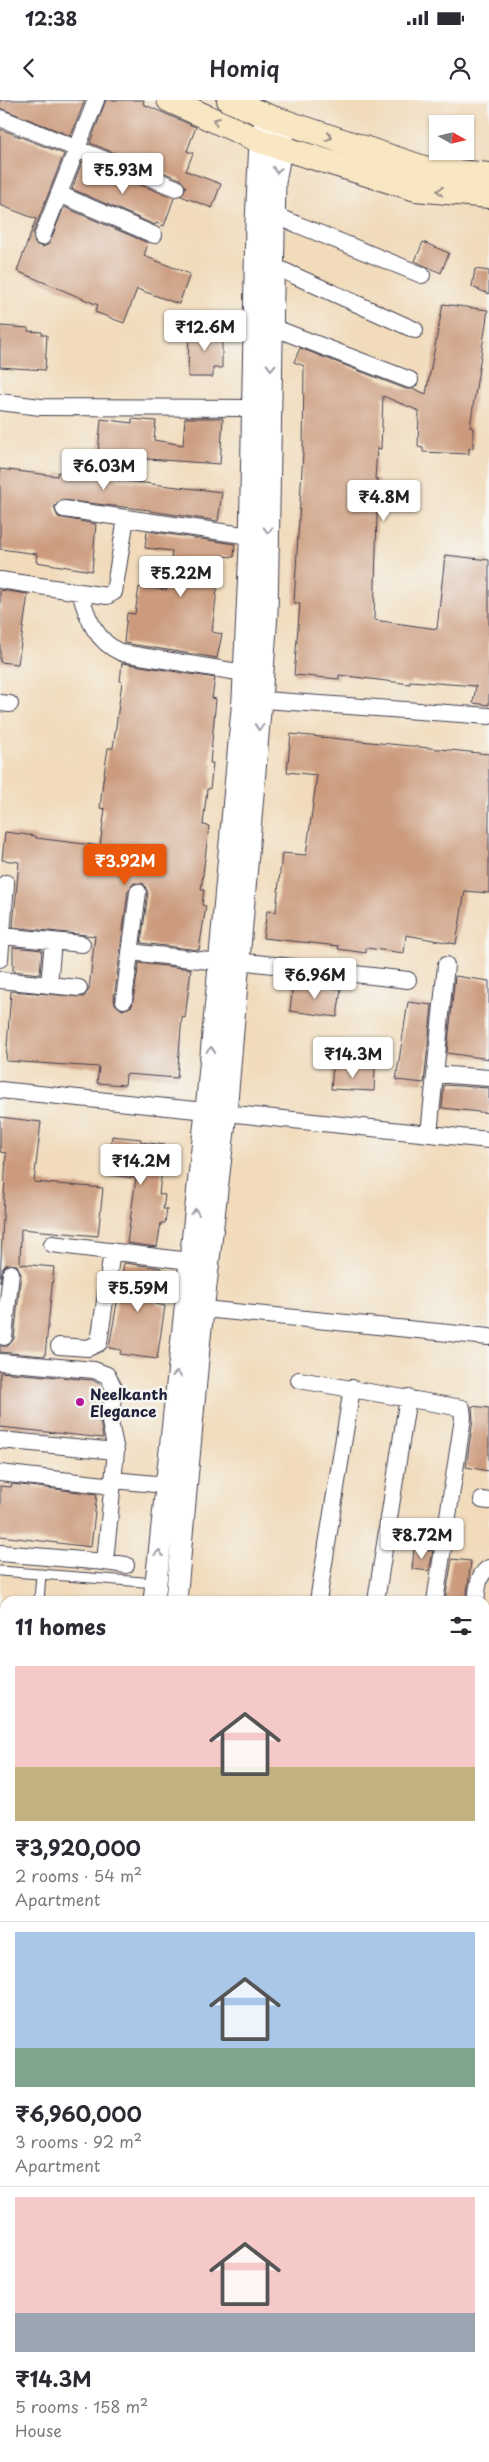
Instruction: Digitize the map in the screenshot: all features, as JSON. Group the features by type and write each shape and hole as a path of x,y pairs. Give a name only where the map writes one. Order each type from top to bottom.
{"main road":[{"path":"169,100 270,144 416,189 489,196"},
{"path":"229,100 276,119 427,169 489,175"}],"street":[{"path":"42,237 96,100"},
{"path":"0,118 176,188"},
{"path":"252,699 244,673 250,536 256,222 276,119"},
{"path":"176,1596 204,1309 216,1112 236,869 252,699 267,596 275,182 270,144"},
{"path":"59,194 154,236"},
{"path":"274,215 422,275"},
{"path":"273,266 415,330"},
{"path":"272,327 410,380"},
{"path":"0,402 41,407 253,408"},
{"path":"64,510 250,536"},
{"path":"0,580 107,596 114,592 126,518"},
{"path":"80,592 85,610 100,639 122,654 244,673"},
{"path":"252,699 489,716"},
{"path":"0,959 6,883"},
{"path":"124,1000 138,892"},
{"path":"2,936 82,944"},
{"path":"49,985 53,941"},
{"path":"130,952 408,980"},
{"path":"429,1134 446,965"},
{"path":"0,980 79,988"},
{"path":"435,1074 489,1078"},
{"path":"0,1090 489,1140"},
{"path":"155,1592 189,1261 216,1112"},
{"path":"52,1244 189,1261"},
{"path":"59,1346 88,1348 99,1343 112,1251"},
{"path":"4,1337 3,1312 11,1273"},
{"path":"204,1309 489,1337"},
{"path":"0,1362 94,1370 107,1375 113,1383 110,1422 116,1451 105,1562"},
{"path":"300,1380 458,1405 462,1408 464,1412 436,1596"},
{"path":"319,1596 352,1388"},
{"path":"377,1596 408,1398"},
{"path":"0,1440 116,1451"},
{"path":"0,1473 113,1483 166,1484"},
{"path":"0,1553 126,1565"},
{"path":"477,1596 479,1580 489,1568"}],"lane":[{"path":"0,1571 42,1574 155,1592"},
{"path":"40,1596 42,1574"}],"building":[{"path":"0,100 85,100 71,136 0,108"},
{"path":"106,100 144,100 143,104 196,127 187,151 193,153 186,171 221,184 212,208 181,196 186,187 180,179 90,143"},
{"path":"0,129 64,154 33,233 35,244 43,247 49,244 64,207 148,243 144,256 190,274 179,304 137,289 124,323 95,312 98,305 17,271 36,219 0,205"},
{"path":"82,162 174,198 164,226 156,223 155,225 72,189"},
{"path":"423,242 449,253 441,273 415,261"},
{"path":"475,269 489,271 489,294 472,287"},
{"path":"443,304 488,310 470,427 473,428 473,449 469,448 469,454 423,452 423,448 418,447 419,411 383,396 381,449 377,448 375,479 378,479 374,620 437,629 445,555 489,560 489,705 473,703 476,686 410,681 410,684 339,675 339,679 294,675 300,603 294,603 303,452 304,366 294,362 300,348 406,389 414,389 426,394"},
{"path":"0,326 28,328 28,331 42,332 42,335 47,335 45,370 0,367"},
{"path":"189,328 222,329 222,368 213,368 213,377 188,377"},
{"path":"185,418 223,418 220,464 119,457 117,480 222,492 218,521 150,510 61,500 54,507 58,517 96,524 92,571 36,562 37,554 0,549 0,469 57,476 58,472 96,477 101,419 132,423 132,419 156,421 154,440 183,445"},
{"path":"147,531 235,544 234,557 221,556 212,632 222,634 217,658 124,643 127,613 135,614 139,587 167,590 172,551 145,548"},
{"path":"0,590 28,594 18,664 0,662"},
{"path":"122,663 215,678 212,698 216,699 210,763 213,763 210,789 207,789 203,825 209,826 201,890 204,890 202,905 206,906 199,950 141,943 148,893 144,884 134,883 128,891 114,999 115,1004 122,1010 132,1006 139,963 191,969 185,1018 182,1017 177,1078 126,1074 125,1085 97,1083 99,1067 6,1061 11,991 84,997 89,989 95,936 13,927 19,862 2,860 5,832 100,846 105,809 100,808 103,781 108,748 113,748 122,682 120,681"},
{"path":"291,734 489,754 489,893 465,891 456,944 406,935 404,953 366,948 366,953 338,949 339,946 263,938 267,911 276,912 282,853 306,855 317,775 287,772"},
{"path":"13,947 42,950 40,974 13,971"},
{"path":"455,976 489,981 489,1059 447,1053"},
{"path":"293,983 341,989 337,1017 290,1011"},
{"path":"408,1002 432,1005 424,1083 396,1080"},
{"path":"333,1066 375,1068 374,1091 331,1089"},
{"path":"444,1085 489,1088 489,1113 442,1108"},
{"path":"0,1117 41,1122 34,1182 103,1188 98,1236 21,1229 20,1264 54,1267 45,1356 0,1352 0,1346 8,1346 14,1339 21,1274 17,1265 7,1264 3,1268 0,1282 6,1153 0,1152"},
{"path":"112,1136 141,1139 141,1142 165,1145 159,1194 165,1195 163,1209 167,1209 165,1223 161,1223 157,1247 127,1243 136,1178 108,1175"},
{"path":"124,1263 161,1268 156,1304 165,1306 157,1359 120,1354 121,1350 109,1348"},
{"name":"Neelkanth Elegance","path":"0,1372 92,1380 100,1384 104,1390 100,1421 103,1438 0,1427"},
{"path":"472,1406 489,1408 489,1471 466,1467 473,1420"},
{"path":"12,1484 97,1494 91,1547 0,1536 0,1486 11,1487"},
{"path":"414,1549 433,1551 429,1571 412,1569"},
{"path":"452,1559 471,1561 467,1596 446,1596"}],"place":[{"name":"Neelkanth Elegance","path":"80,1402"}]}
